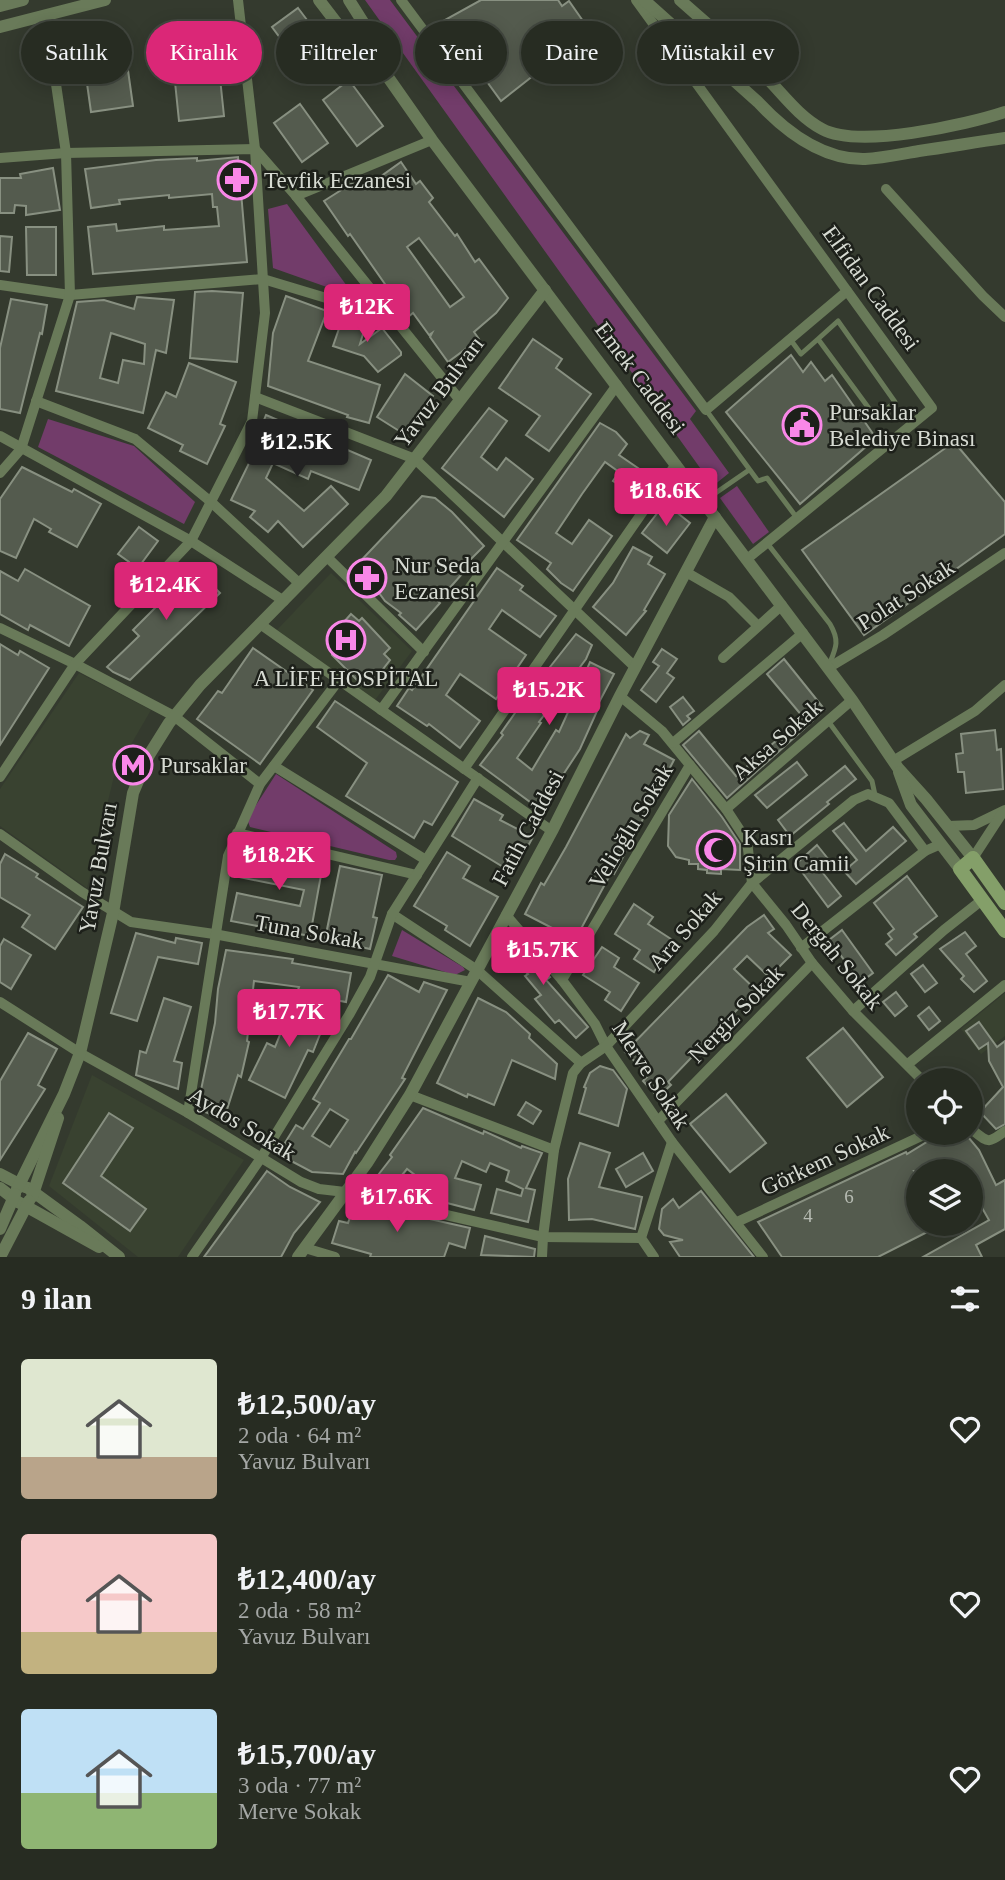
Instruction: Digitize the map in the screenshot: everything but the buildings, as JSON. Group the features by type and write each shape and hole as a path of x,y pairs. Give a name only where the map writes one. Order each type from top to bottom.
{"main road":[{"path":"1005,903 973,858 960,869 1005,931"}],"street":[{"path":"0,6 23,0"},
{"path":"0,27 106,0"},
{"path":"0,777 75,664 191,541 253,421 265,313 255,149 239,0"},
{"name":"Emek Caddesi","path":"319,0 335,21"},
{"name":"Emek Caddesi","path":"349,0 362,21"},
{"path":"401,0 706,410 847,291"},
{"name":"Elfidan Caddesi","path":"636,0 932,408 747,559"},
{"path":"644,0 774,119 813,147 864,159 1005,138"},
{"path":"680,0 765,76 802,116 825,131 851,136 899,135 1005,111"},
{"path":"0,473 22,449 69,295 66,153 46,15"},
{"name":"Emek Caddesi","path":"393,84 432,140 803,633 895,764"},
{"path":"296,196 432,140"},
{"path":"0,158 66,153 255,149"},
{"path":"255,149 459,399"},
{"path":"886,189 1005,317"},
{"path":"0,285 69,295 262,279 396,319"},
{"name":"Yavuz Bulvarı","path":"23,1195 54,1135 64,1094 80,1053 113,913 133,793 149,755 174,716 200,685 365,520 545,290"},
{"path":"382,710 617,385"},
{"path":"255,397 415,459 635,667"},
{"path":"36,401 135,439 211,502 300,584"},
{"path":"0,436 191,541 284,601"},
{"path":"464,769 676,464"},
{"name":"Fatih Caddesi","path":"301,1252 367,1163 410,1095 552,831 715,517"},
{"name":"Polat Sokak","path":"828,668 1005,554"},
{"path":"327,557 424,652"},
{"path":"686,572 729,597 758,626"},
{"path":"723,658 782,605"},
{"path":"260,624 552,831"},
{"path":"0,628 174,716 260,785"},
{"path":"673,743 803,633"},
{"path":"188,1113 228,856 260,785 339,680"},
{"path":"895,764 975,711 1005,685"},
{"path":"620,696 673,743 726,809 747,841 752,883"},
{"name":"Aksa Sokak","path":"726,809 852,700"},
{"path":"895,764 973,858 1005,809"},
{"path":"895,764 912,805 960,869"},
{"name":"Velioğlu Sokak","path":"562,980 690,765"},
{"path":"274,766 426,860"},
{"path":"192,1257 261,1158 356,1004 375,964 392,914 478,778"},
{"name":"Ara Sokak","path":"581,1063 606,1046 713,931 752,883 854,800 863,795 875,795"},
{"path":"875,795 888,803 925,851"},
{"path":"948,827 974,825 1005,809"},
{"path":"237,832 416,875"},
{"name":"Tuna Sokak","path":"0,834 113,913 131,922 214,934 375,964 474,976"},
{"path":"802,948 925,851 941,844"},
{"name":"Dergah Sokak","path":"752,883 812,963 853,1011 912,1068"},
{"path":"853,1011 982,900"},
{"name":"Tuna Sokak","path":"392,914 581,1063"},
{"name":"Merve Sokak","path":"506,915 596,1024 606,1046 672,1142 763,1257"},
{"name":"Nergiz Sokak","path":"658,1121 812,963"},
{"path":"908,1064 1005,985"},
{"name":"Aydos Sokak","path":"0,1002 80,1053 188,1113 301,1182 319,1189 345,1192 542,1237 641,1238"},
{"path":"542,1257 542,1237 554,1150 572,1073 581,1063"},
{"path":"410,1095 554,1150"},
{"path":"983,1139 992,1142 1005,1131"},
{"path":"654,1257 641,1238 672,1142"},
{"name":"Görkem Sokak","path":"737,1222 906,1143"},
{"path":"0,1174 23,1195"},
{"path":"0,1188 23,1195 80,1226 115,1255"},
{"path":"0,1229 23,1195"},
{"path":"0,1257 23,1195"},
{"path":"301,1252 335,1257"}],"lane":[{"path":"790,339 801,354 838,321 895,402 876,418 818,339"},
{"path":"706,410 758,481 767,478 797,518"},
{"path":"704,501 749,470"},
{"path":"767,543 836,635 837,643 828,668"},
{"path":"828,722 872,781 875,795"}],"shaded area":[{"path":"365,0 390,0 415,34 415,70 401,50 401,21 380,21"},
{"path":"425,84 453,84 696,411 690,419 729,473 713,486"},
{"path":"287,204 355,297 273,268 268,209"},
{"path":"48,419 134,446 195,502 184,524 38,447"},
{"path":"737,486 769,532 753,544 720,498"},
{"name":"A LİFE HOSPİTAL","path":"331,573 412,651 375,700 277,630"},
{"path":"79,673 151,710 115,772 87,888 0,826 0,789"},
{"path":"276,774 396,852 395,860 250,827 247,819"},
{"path":"402,930 465,970 455,975 392,956"},
{"path":"1005,993 1005,1036 981,1054 961,1029"},
{"path":"92,1075 244,1160 178,1257 138,1257 49,1186"}],"place":[{"name":"Tevfik Eczanesi","path":"237,180"},
{"name":"Pursaklar Belediye Binası","path":"802,425"},
{"name":"Nur Seda Eczanesi","path":"367,578"},
{"name":"A LİFE HOSPİTAL","path":"346,640"},
{"name":"Pursaklar","path":"133,765"},
{"name":"Kasrı Şirin Camii","path":"716,850"}]}
